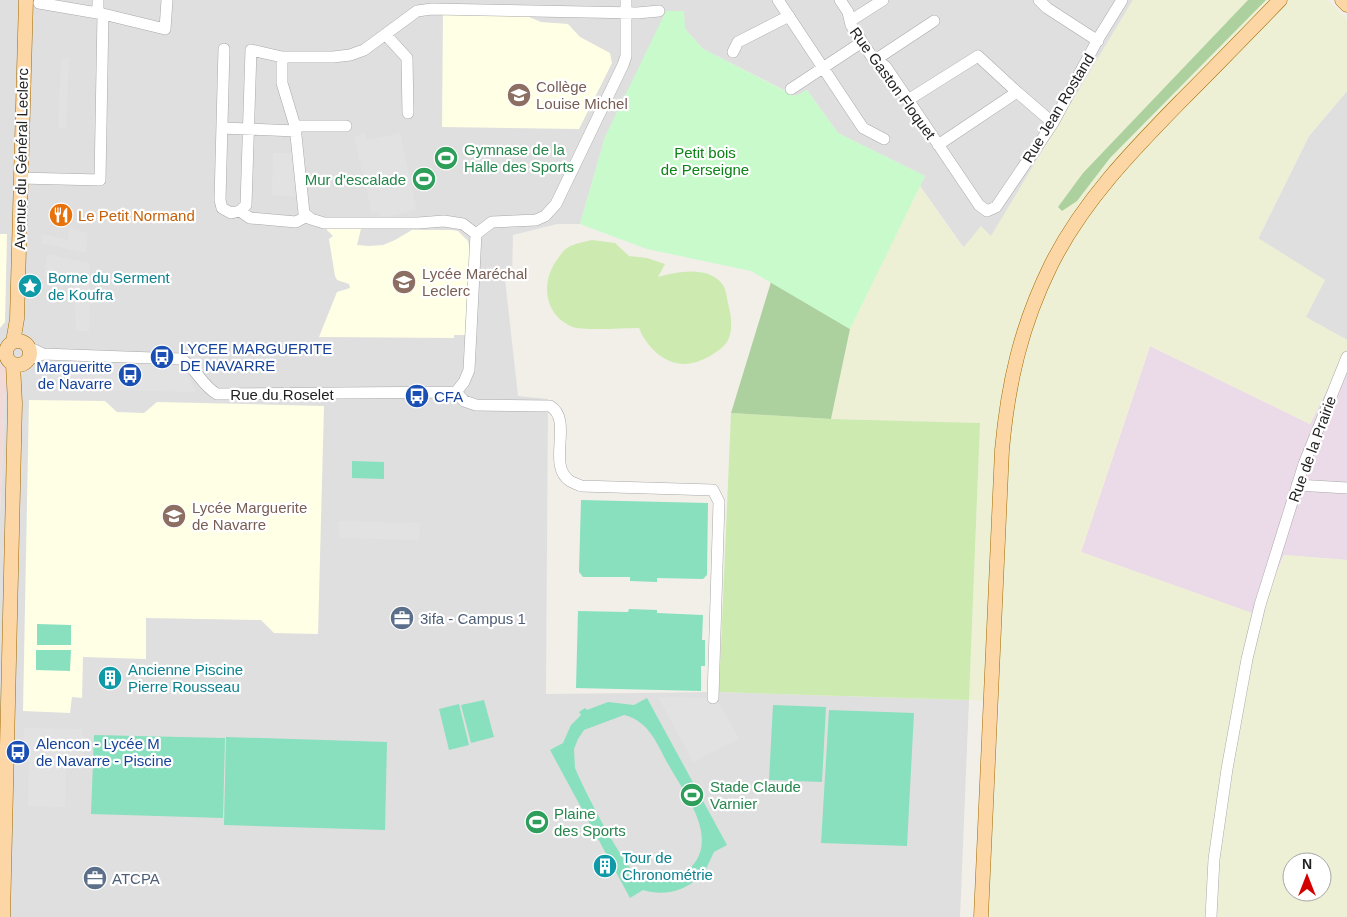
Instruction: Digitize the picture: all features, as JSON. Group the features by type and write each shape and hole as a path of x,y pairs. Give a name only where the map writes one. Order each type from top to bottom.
{"main road":[{"path":"981,917 1002,450 1011,380 1020,342 1052,263 1093,198 1137,146 1280,0"},
{"path":"1342,0 1347,5"},
{"name":"Avenue du Général Leclerc","path":"3,917 15,403 22,353 18,318 20,178 32,1"}],"street":[{"path":"20,178 100,180 100,14 98,0"},
{"path":"32,1 166,29 167,0"},
{"path":"476,234 492,222 536,220 545,216 556,204 623,65 626,56 626,0"},
{"path":"778,0 864,128 884,139"},
{"name":"Rue Gaston Floquet","path":"840,0 848,12 851,26 872,58 886,67 979,205 987,211"},
{"path":"850,21 883,0"},
{"path":"1039,0 1047,8 1098,41"},
{"name":"Rue Jean Rostand","path":"987,211 996,207 1053,123 1122,0"},
{"path":"235,212 246,205 251,50 282,57 350,55 364,50 417,11 425,10 547,6 627,13 659,11"},
{"path":"734,52 738,42 789,16"},
{"path":"875,60 934,21"},
{"path":"386,35 407,58 408,113"},
{"path":"791,89 862,42"},
{"path":"224,49 220,200 222,208 250,218 296,222 307,216"},
{"path":"908,100 978,56 1016,92 1053,123"},
{"path":"282,57 282,83 296,128 302,205 307,216 324,223 418,223 444,220 463,224 476,234"},
{"path":"938,145 1016,92"},
{"path":"222,128 346,126"},
{"path":"476,234 469,370 464,382 456,392 464,401 476,405 550,406 556,410 560,419 560,464 562,472 569,481 581,486 713,490 719,502 713,698"},
{"name":"Rue du Roselet","path":"22,353 181,359 189,363 209,390 217,394 456,392"},
{"name":"Rue de la Prairie","path":"1211,917 1216,850 1227,769 1247,659 1260,604 1304,464 1347,357"},
{"path":"1298,485 1347,488"}],"shaded area":[{"path":"0,0 1133,0 991,237 964,248 920,186 925,176 838,133 807,90 796,96 703,49 685,29 633,81 605,137 580,224 557,224 513,235 512,278 505,279 518,396 548,399 546,694 719,692 969,700 960,917 0,917 0,515 6,366 0,364"},
{"path":"1133,0 1327,0 1347,19 1347,91 1309,136 1258,238 1325,280 1306,317 1347,340 1347,350 1310,424 1150,346 1081,552 1258,615 1284,555 1347,560 1347,917 987,917 1000,702 969,700 980,423 831,419 850,329 920,186 963,248 981,226 991,236"},
{"name":"Collège Louise Michel","path":"443,12 524,15 541,22 568,24 580,37 610,53 612,63 579,129 442,127"},
{"path":"61,59 69,59 66,128 58,127"},
{"path":"1347,91 1347,340 1305,317 1258,239 1309,136"},
{"path":"365,133 367,140 400,133 417,210 381,218 380,212 372,213 354,137"},
{"path":"273,153 292,153 296,197 272,195"},
{"path":"69,228 88,233 86,253 42,243 42,234 68,240"},
{"name":"Lycée Maréchal Leclerc","path":"327,229 361,229 357,245 369,246 383,245 412,230 458,231 468,241 470,250 465,335 454,335 454,338 319,337 337,292 350,288 349,284 337,280 335,276 329,239 333,236"},
{"path":"0,234 7,234 5,322 0,328"},
{"path":"47,254 90,263 89,331 76,331 74,282 44,277"},
{"path":"1150,346 1310,424 1347,350 1347,560 1284,555 1258,616 1081,552"},
{"path":"52,359 182,363 196,392 51,389"},
{"path":"0,364 6,365 0,515"},
{"name":"Lycée Marguerite de Navarre","path":"29,400 105,401 117,412 144,413 157,402 324,406 318,634 274,633 261,620 146,618 146,659 83,657 82,698 72,697 70,713 23,711"},
{"path":"339,521 420,523 419,540 339,538"},
{"path":"658,697 716,698 739,739 693,762"},
{"path":"24,728 83,729 82,762 66,761 65,807 28,806 29,762 23,762"}],"green space":[{"path":"1248,0 1266,0 1110,158 1077,201 1062,211 1058,207 1083,173"},
{"name":"Petit bois de Perseigne","path":"666,11 684,11 685,29 703,49 795,96 807,90 838,133 925,176 850,329 751,271 647,249 580,224 605,137"},
{"path":"592,240 615,243 629,256 647,258 665,264 658,277 674,273 701,272 717,279 725,289 731,316 730,334 725,344 710,356 695,363 677,363 656,353 646,341 639,328 586,329 573,327 563,321 550,306 547,286 549,276 553,266 566,249 570,246"},
{"path":"771,282 850,329 831,419 731,413"},
{"path":"731,413 831,419 980,423 969,700 719,692"},
{"path":"352,461 384,462 384,479 352,478"},
{"path":"581,500 708,503 707,575 703,579 657,578 657,582 630,581 630,577 583,577 579,572"},
{"path":"629,609 657,610 657,613 703,615 702,640 705,640 705,666 701,666 701,691 576,688 578,611 628,612"},
{"path":"37,624 71,625 71,645 37,645"},
{"path":"36,650 71,650 70,671 36,670"},
{"name":"Stade Claude Varnier","path":"647,698 727,845 714,852 705,871 707,875 701,879 699,877 687,886 673,891 658,893 643,890 630,898 550,750 563,743 571,725 581,715 579,712 585,708 587,710 608,702 634,705","holes":["624,715 640,722 656,741 695,811 699,824 702,837 701,849 696,861 685,873 671,880 661,881 645,878 630,867 603,824 575,768 574,749 584,730"]},
{"path":"484,700 494,737 471,743 461,705"},
{"path":"459,704 469,745 449,750 439,709"},
{"path":"773,705 826,707 822,782 769,780"},
{"path":"829,710 914,713 907,846 821,843"},
{"path":"94,735 225,738 223,818 91,814"},
{"path":"226,737 387,742 385,830 224,825"}],"place":[{"name":"Collège Louise Michel","path":"519,95"},
{"name":"Gymnase de la Halle des Sports","path":"446,158"},
{"name":"Mur d'escalade","path":"424,179"},
{"name":"Le Petit Normand","path":"61,215"},
{"name":"Lycée Maréchal Leclerc","path":"404,282"},
{"name":"Borne du Serment de Koufra","path":"30,286"},
{"name":"LYCEE MARGUERITE DE NAVARRE","path":"162,357"},
{"name":"Margueritte de Navarre","path":"130,375"},
{"name":"CFA","path":"417,396"},
{"name":"Lycée Marguerite de Navarre","path":"174,516"},
{"name":"3ifa - Campus 1","path":"402,618"},
{"name":"Ancienne Piscine Pierre Rousseau","path":"110,678"},
{"name":"Alencon - Lycée M de Navarre - Piscine","path":"18,752"},
{"name":"Stade Claude Varnier","path":"692,795"},
{"name":"Plaine des Sports","path":"537,822"},
{"name":"Tour de Chronométrie","path":"605,866"},
{"name":"ATCPA","path":"95,878"}]}
